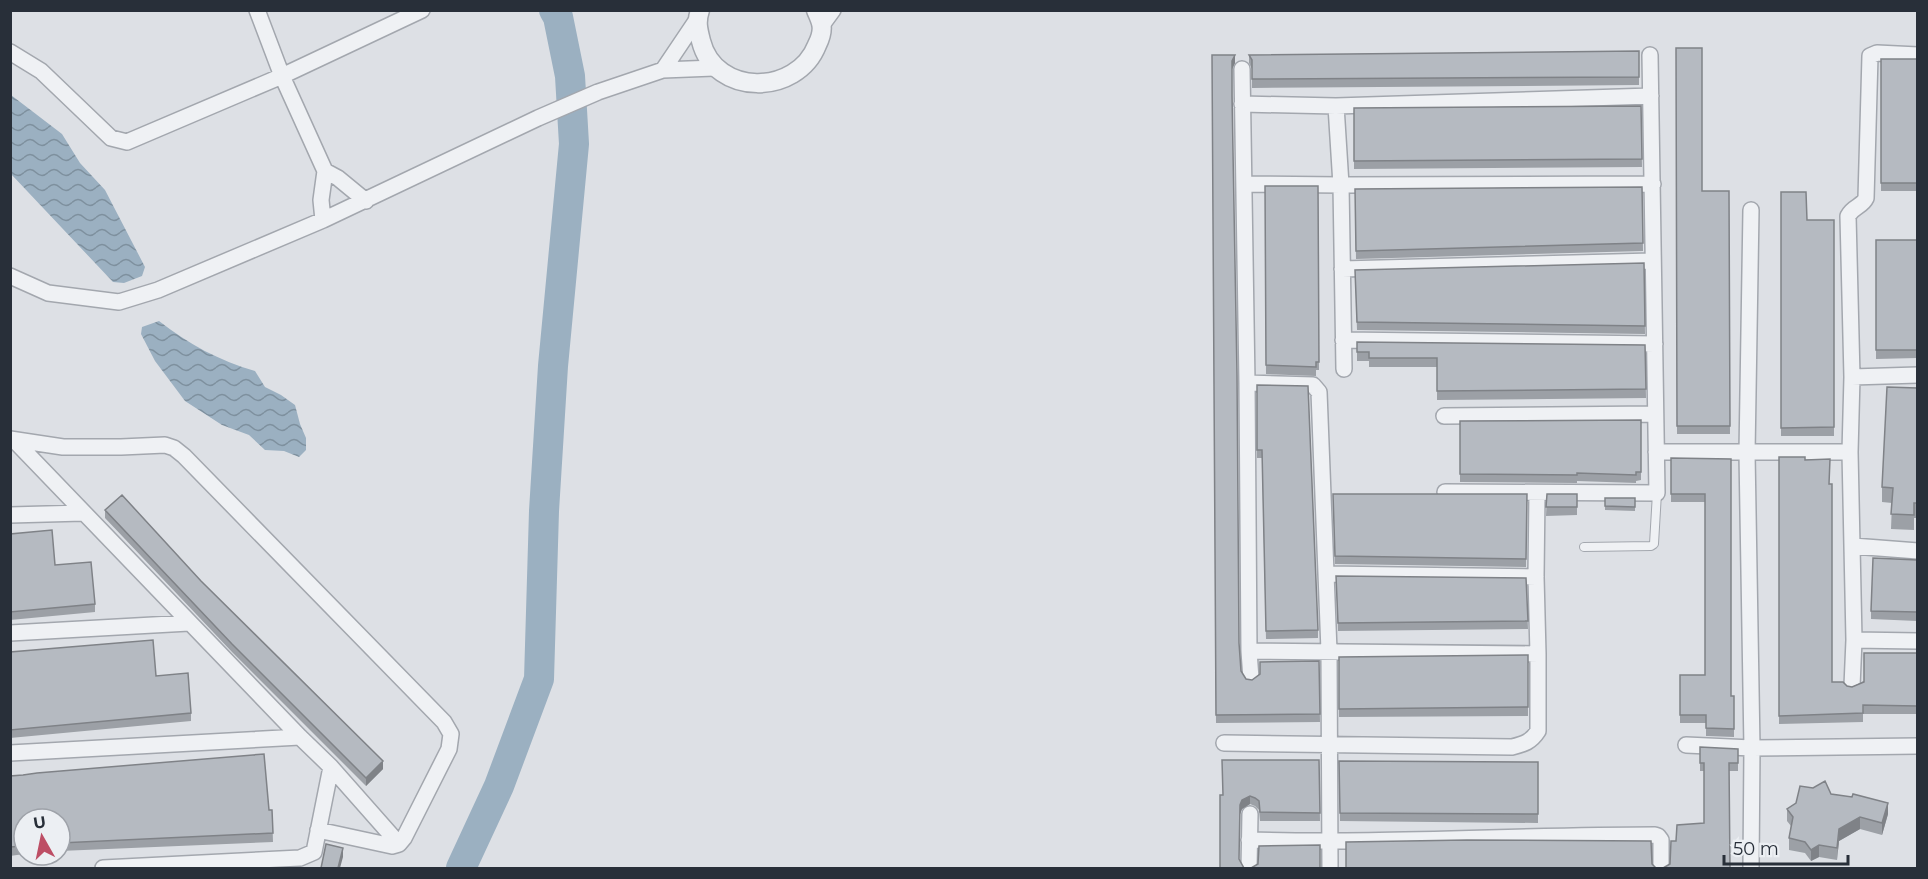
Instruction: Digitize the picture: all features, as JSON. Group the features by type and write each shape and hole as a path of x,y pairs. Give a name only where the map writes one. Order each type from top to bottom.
{"street":[{"path":"257,10 282,76 325,171 321,200 323,220"},
{"path":"10,52 41,71 111,138 127,142 282,76 422,10"},
{"path":"698,16 703,51 714,68 732,78 760,84 781,80 800,70 814,54 820,38 824,15"},
{"path":"663,70 698,16"},
{"path":"1852,686 1854,640 1850,452 1852,377 1848,216 1851,210 1864,202 1866,198 1870,56 1877,53 1917,55"},
{"path":"1445,492 1657,493 1650,55"},
{"path":"10,276 48,293 119,302 158,290 323,220 537,118 598,92 663,70 714,68"},
{"path":"1242,69 1251,679"},
{"path":"1242,104 1336,106 1651,96"},
{"path":"1336,106 1341,185 1344,369"},
{"path":"325,171 338,178 366,201"},
{"path":"1244,184 1653,184"},
{"path":"1750,868 1752,748 1747,453 1751,210"},
{"path":"1342,269 1653,261"},
{"path":"1343,340 1655,344"},
{"path":"1852,377 1917,375"},
{"path":"1247,383 1313,385 1319,392 1329,651 1330,868"},
{"path":"1444,416 1655,414"},
{"path":"12,439 331,767 399,844"},
{"path":"12,439 63,447 165,445 174,448 444,722 451,734 449,749 399,844 392,846 318,830"},
{"path":"1656,452 1850,452"},
{"path":"1224,743 1512,747 1533,740 1538,731 1537,493"},
{"path":"10,515 83,513"},
{"path":"1852,546 1917,550"},
{"path":"1326,574 1536,577"},
{"path":"10,633 189,623"},
{"path":"1854,640 1917,641"},
{"path":"1249,651 1538,654"},
{"path":"10,753 300,737"},
{"path":"1686,745 1752,748 1917,746"},
{"path":"103,868 300,858 314,852 331,767"},
{"path":"1250,814 1250,868"},
{"path":"1249,840 1329,842 1555,835 1655,835 1661,840 1660,868"}],"lane":[{"path":"1584,547 1651,546 1654,544 1657,493"}],"water":[{"path":"11,95 62,134 80,163 105,190 145,267 142,276 124,283 113,282 11,174"},
{"path":"159,321 205,351 255,371 265,387 295,405 306,438 306,450 299,457 284,451 265,450 249,435 222,425 185,401 155,361 141,334 142,327"}],"building":[{"path":"1676,48 1702,48 1702,191 1729,191 1730,426 1677,426"},
{"path":"1639,51 1639,77 1252,79 1252,60 1249,55"},
{"path":"1212,55 1235,55 1232,61 1232,96 1241,671 1246,679 1252,680 1260,674 1260,662 1319,661 1320,714 1216,715"},
{"path":"1881,59 1917,59 1917,183 1881,183"},
{"path":"1641,106 1642,159 1354,161 1354,108"},
{"path":"1265,186 1318,186 1319,362 1316,362 1316,367 1266,365"},
{"path":"1642,187 1643,243 1356,251 1355,189"},
{"path":"1781,192 1806,192 1807,220 1834,220 1834,427 1781,428"},
{"path":"1876,240 1917,240 1917,350 1876,350"},
{"path":"1644,263 1645,326 1357,322 1355,270"},
{"path":"1357,342 1645,345 1646,389 1437,391 1437,358 1369,358 1369,352 1357,352"},
{"path":"1257,385 1308,386 1318,630 1266,631 1262,450 1257,450"},
{"path":"1887,387 1917,388 1917,503 1914,503 1914,515 1891,514 1893,488 1882,487"},
{"path":"1641,420 1641,472 1636,472 1636,475 1460,474 1460,421"},
{"path":"1779,457 1805,457 1805,460 1830,459 1832,682 1843,682 1852,687 1864,682 1864,653 1917,653 1917,706 1863,705 1863,713 1779,716"},
{"path":"1671,458 1731,459 1731,696 1734,696 1734,729 1706,728 1706,715 1680,715 1680,675 1705,675 1705,494 1671,494"},
{"path":"1333,494 1527,494 1526,559 1335,556"},
{"path":"1547,494 1577,494 1577,507 1546,507"},
{"path":"122,495 201,581 383,761 366,778 232,644 105,510"},
{"path":"1605,498 1635,498 1635,507 1605,506"},
{"path":"52,530 55,565 91,562 95,604 10,612 10,534"},
{"path":"1873,558 1917,560 1917,612 1871,611"},
{"path":"1336,576 1526,578 1528,621 1338,623"},
{"path":"153,640 156,676 188,673 191,713 10,730 10,652"},
{"path":"1528,655 1528,707 1339,709 1339,657"},
{"path":"1700,747 1738,749 1738,763 1729,763 1730,868 1663,868 1670,864 1671,841 1676,841 1677,825 1704,823 1704,763 1700,763"},
{"path":"264,754 273,833 72,842 72,807 12,807 12,847 10,847 10,776"},
{"path":"1222,760 1319,760 1320,813 1260,812 1259,801 1255,798 1250,796 1242,800 1239,859 1244,868 1220,868"},
{"path":"1339,761 1538,762 1538,814 1340,813"},
{"path":"1825,781 1831,794 1852,797 1853,794 1888,803 1882,823 1860,817 1839,829 1837,848 1819,845 1811,850 1805,842 1789,838 1793,817 1787,809 1796,803 1800,786 1813,788"},
{"path":"1651,841 1652,864 1656,868 1346,868 1346,842"},
{"path":"326,844 343,848 338,868 321,868"},
{"path":"1320,845 1320,868 1251,868 1258,864 1259,846"}],"waterway":[{"path":"461,868 499,786 539,679 544,511 553,366 574,144 570,76 558,17 554,10"}]}
